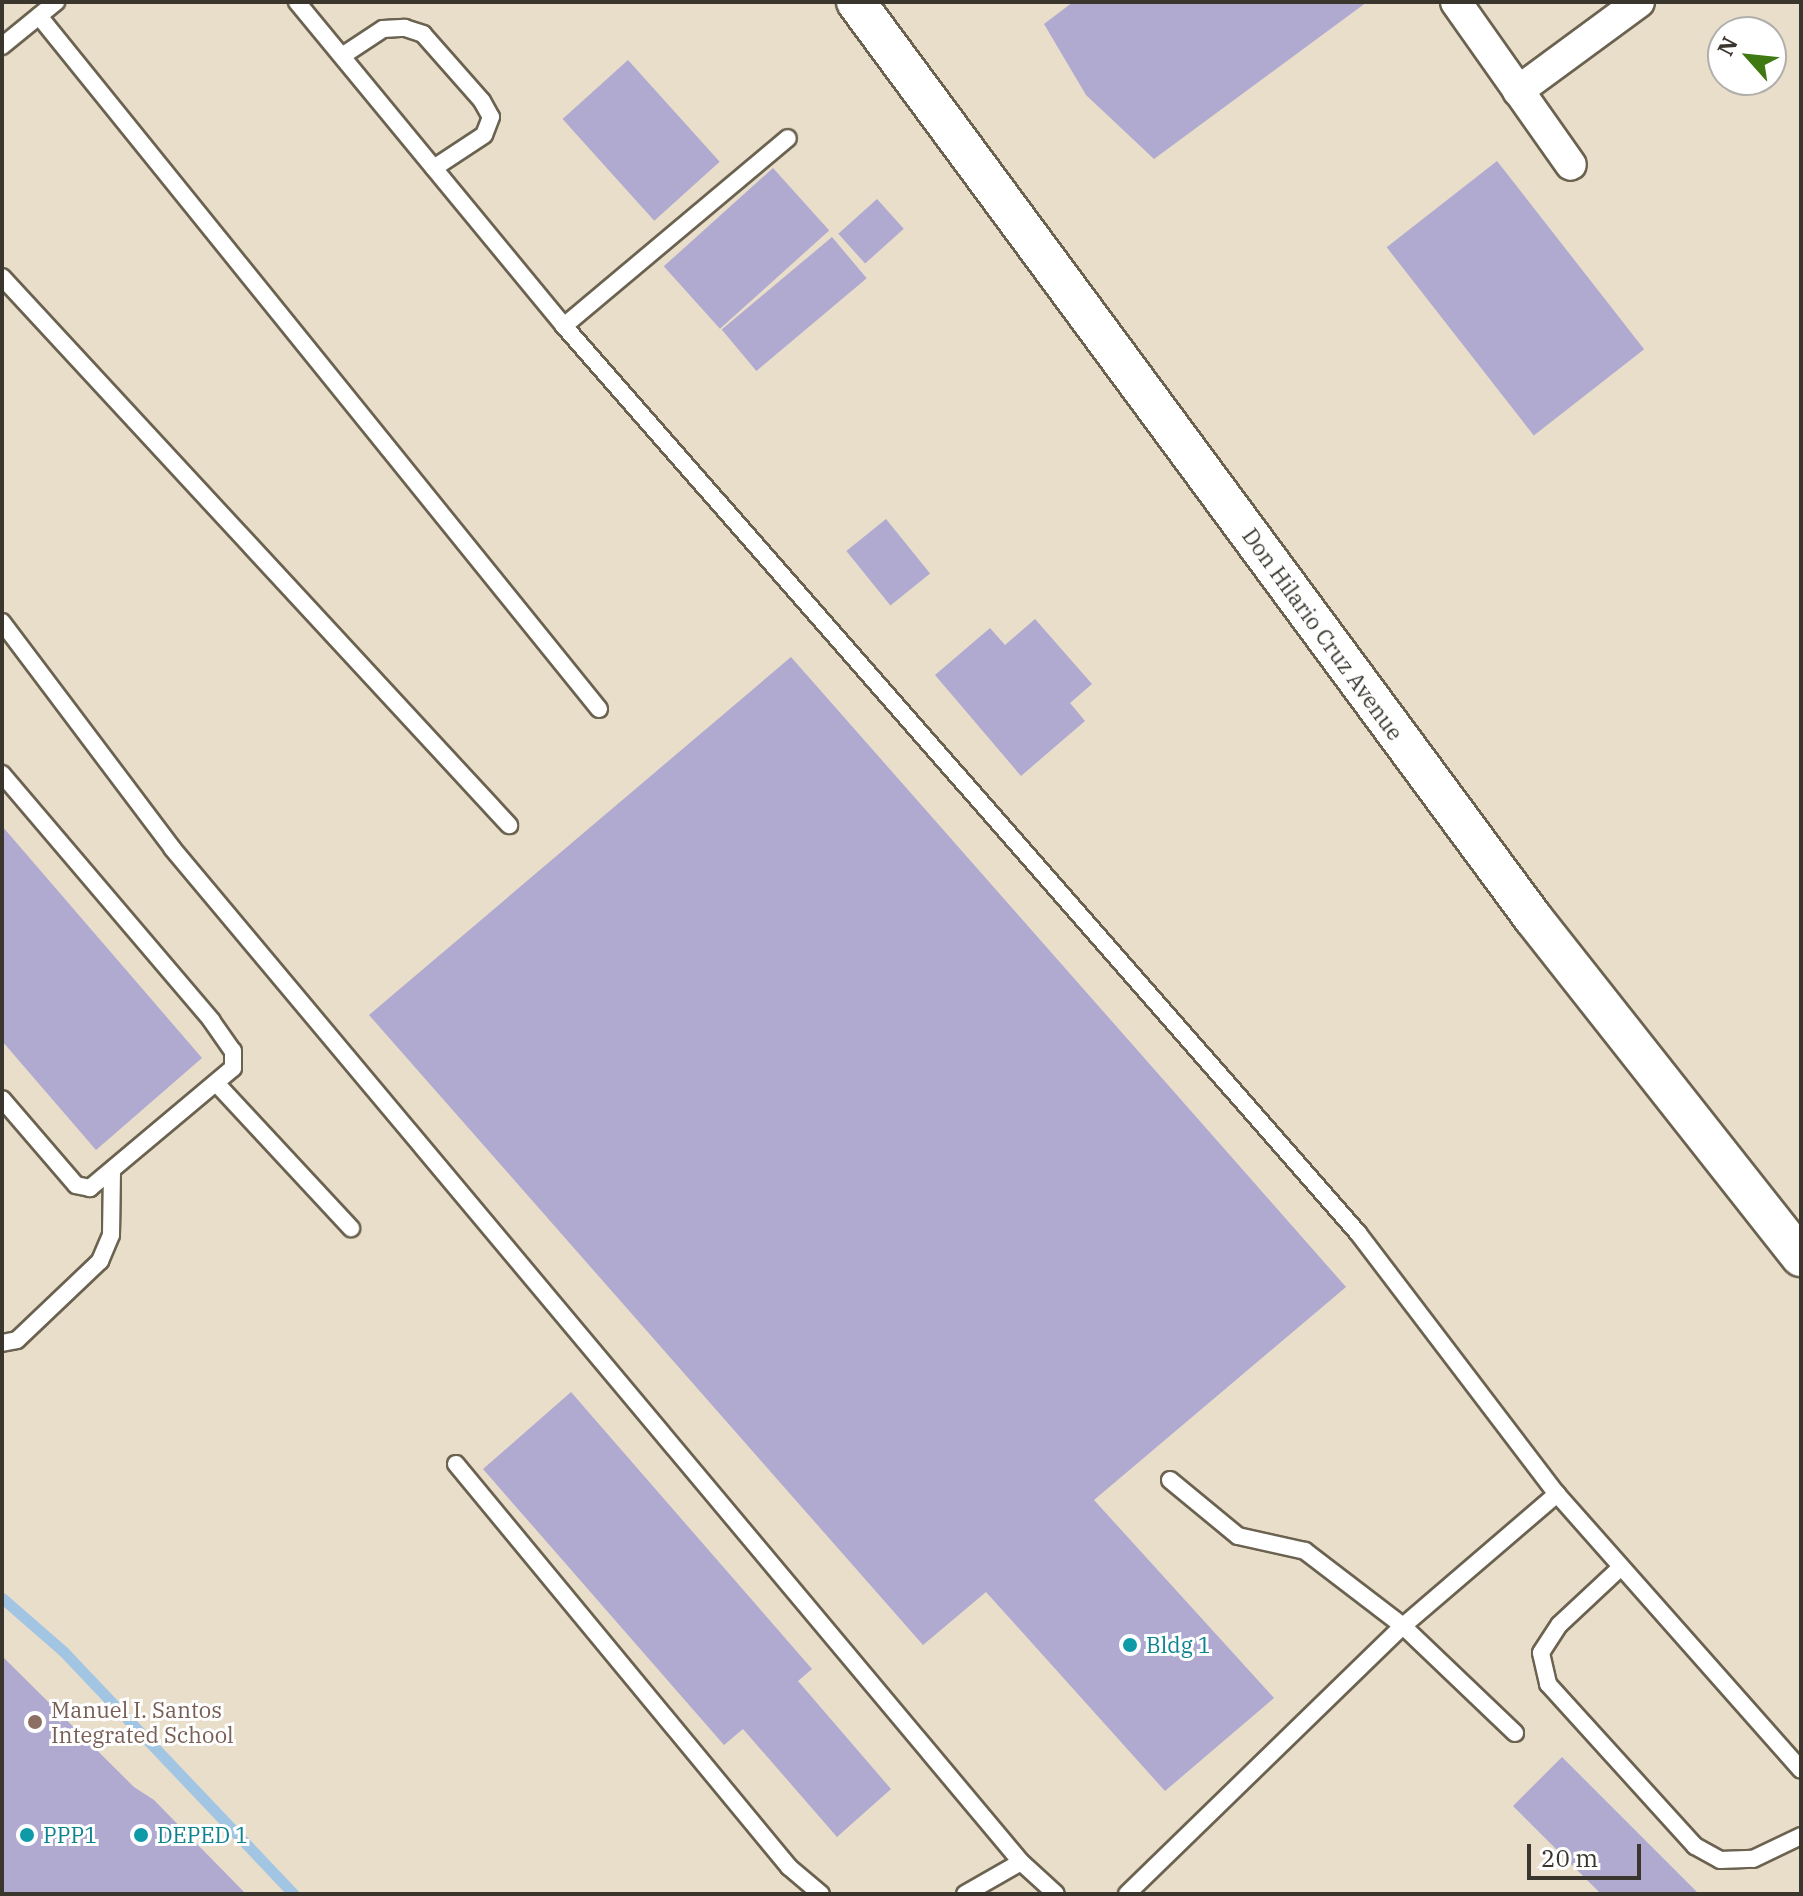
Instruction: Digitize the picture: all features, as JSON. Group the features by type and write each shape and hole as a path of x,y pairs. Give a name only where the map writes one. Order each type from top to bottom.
{"street":[{"name":"Don Hilario Cruz Avenue","path":"856,2 1533,918 1801,1257"},
{"path":"1456,2 1571,165"},
{"path":"1518,91 1639,2"}],"lane":[{"path":"2,46 56,2"},
{"path":"297,2 564,326 1358,1233 1557,1494 1801,1770"},
{"path":"39,16 599,709"},
{"path":"342,56 383,29 405,28 423,34 482,101 491,117 484,135 434,168"},
{"path":"564,326 788,138"},
{"path":"2,277 509,825"},
{"path":"2,622 172,848 1021,1862 1056,1894"},
{"path":"2,774 211,1020 233,1051 233,1068 217,1084 90,1188 76,1185 2,1099"},
{"path":"217,1084 351,1228"},
{"path":"2,1343 17,1340 100,1261 111,1235 112,1172"},
{"path":"456,1464 789,1867 821,1894"},
{"path":"1170,1480 1238,1536 1305,1551 1403,1626 1515,1733"},
{"path":"1127,1894 1403,1626 1557,1494"},
{"path":"1620,1568 1559,1625 1541,1653 1548,1684 1695,1846 1720,1860 1753,1859 1801,1836"},
{"path":"965,1894 1021,1862"}],"building":[{"path":"1073,2 1367,2 1154,159 1086,95 1044,24"},
{"path":"628,60 720,162 654,221 563,119"},
{"path":"1497,161 1644,349 1534,436 1387,247"},
{"path":"773,168 829,230 720,329 664,266"},
{"path":"877,199 904,229 865,264 838,234"},
{"path":"832,237 867,278 756,371 722,330"},
{"path":"886,519 930,573 890,605 846,551"},
{"path":"1035,619 1092,684 1070,703 1085,721 1021,776 935,675 990,628 1005,645"},
{"path":"791,657 1346,1287 1094,1500 1274,1698 1165,1791 986,1592 923,1645 369,1015"},
{"path":"2,826 202,1058 96,1150 2,1041"},
{"path":"571,1392 812,1669 798,1681 891,1789 837,1837 743,1729 724,1745 483,1469"},
{"name":"Manuel I. Santos Integrated School","path":"2,1656 134,1787 154,1800 246,1894 2,1894"},
{"path":"1562,1757 1699,1894 1601,1894 1513,1806"}],"waterway":[{"path":"2,1598 63,1651 294,1894"}],"place":[{"name":"Bldg 1","path":"1130,1645"},
{"name":"Manuel I. Santos Integrated School","path":"35,1722"},
{"name":"PPP1","path":"27,1835"},
{"name":"DEPED 1","path":"141,1835"}]}
